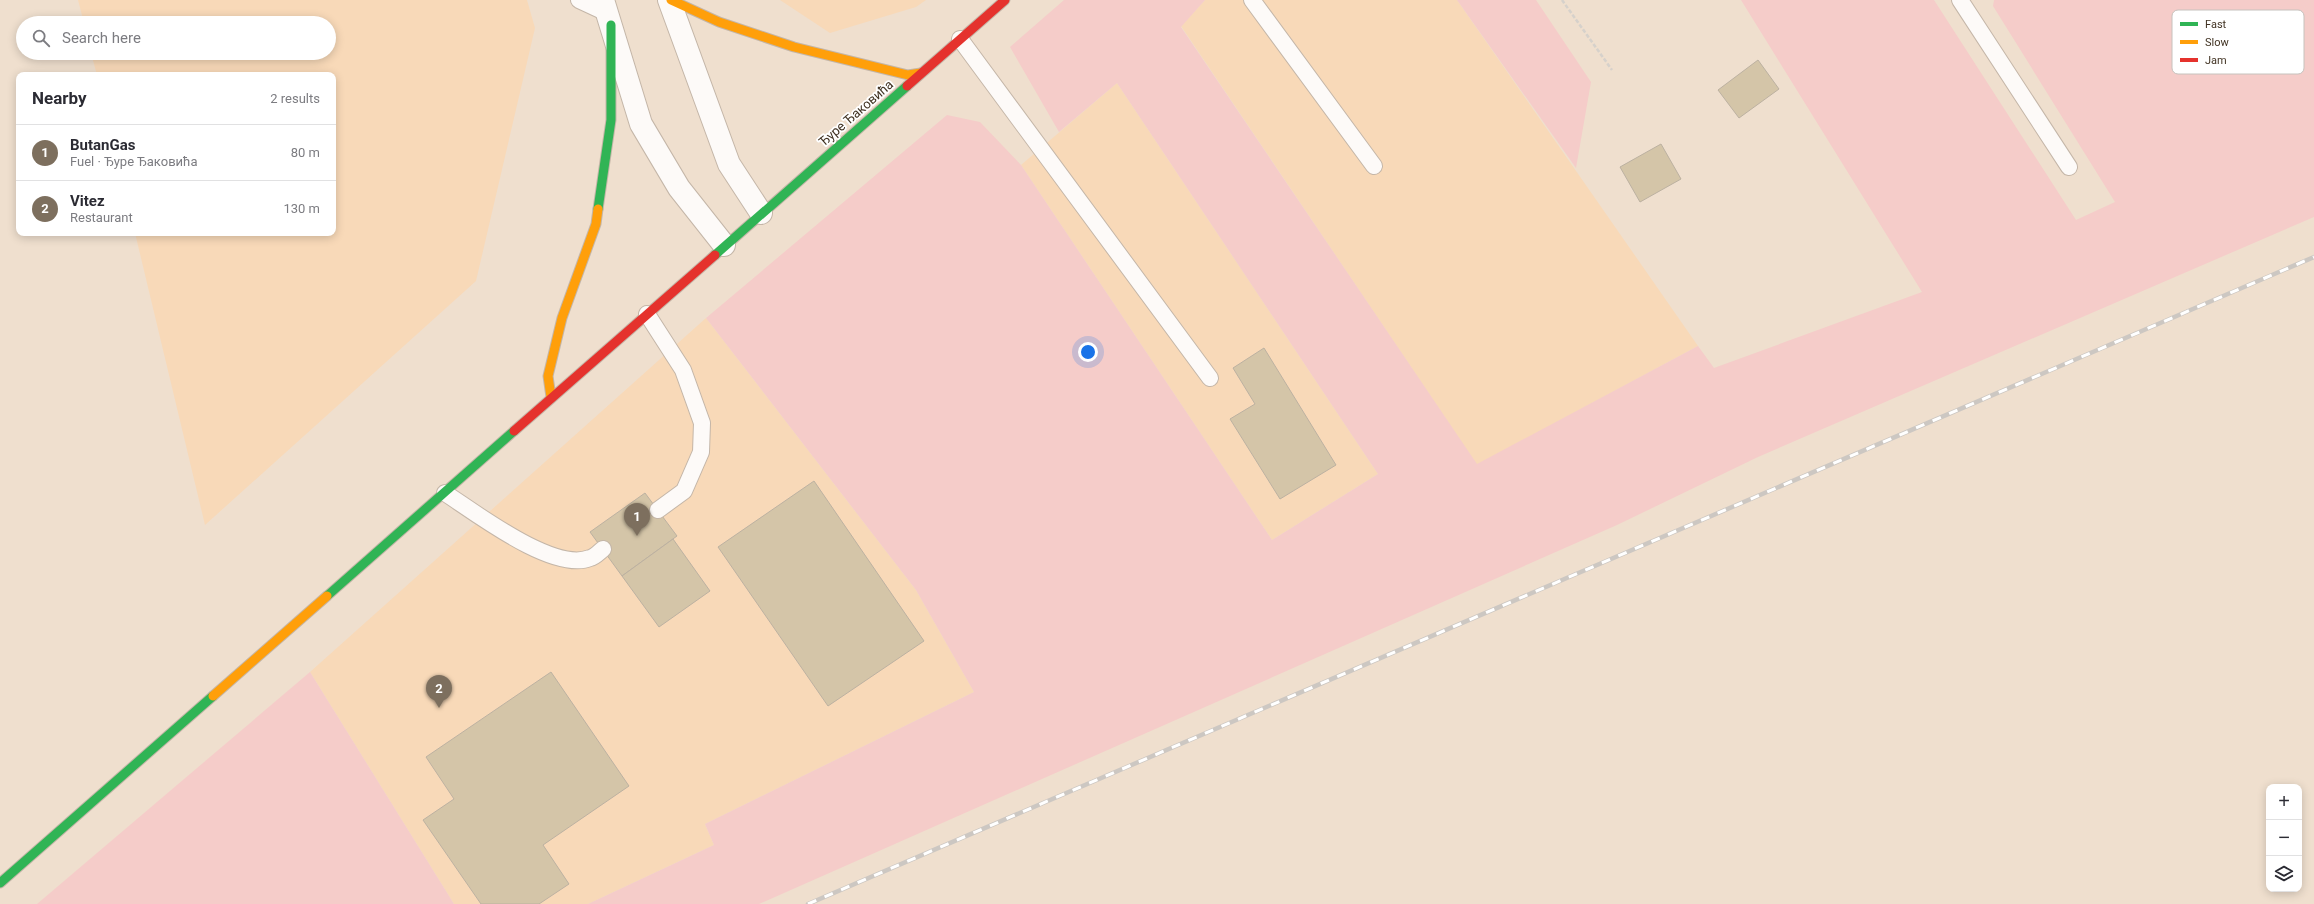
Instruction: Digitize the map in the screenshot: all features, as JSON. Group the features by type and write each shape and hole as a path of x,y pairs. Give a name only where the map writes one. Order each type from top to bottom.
{"street":[{"path":"670,0 719,22 794,47 908,75 921,74"},
{"path":"670,0 729,164 761,212"},
{"name":"Ђуре Ђаковића","path":"0,883 445,493 551,397 761,212 1005,0"},
{"path":"607,13 641,124 679,188 724,245"},
{"path":"551,397 548,376 562,318 596,224 611,120 607,13"}],"lane":[{"path":"579,0 607,13"},
{"path":"1960,0 2069,168"},
{"path":"1256,2 1374,166"},
{"path":"960,40 1210,378"},
{"path":"647,314 683,370 702,423 700,452 684,491 658,510"},
{"path":"445,493 537,551 565,560 590,559 603,549"}],"path":[{"path":"1562,0 1612,70"}],"shaded area":[{"path":"78,0 527,0 535,28 476,281 205,525 136,236 336,236 336,72 96,72 93,60 336,60 336,16 82,16"},
{"path":"780,0 926,0 916,7 830,33"},
{"path":"1064,0 1205,0 1181,27 1477,464 1698,346 1714,368 1922,292 1741,0 1934,0 2076,220 2115,202 1993,6 1994,0 2314,0 2314,217 1758,457 1617,525 759,904 588,904 714,845 705,824 974,692 916,590 706,318 947,115 980,122 1021,165 1272,540 1378,474 1117,83 1059,132 1010,47"},
{"path":"1205,0 1457,0 1698,346 1477,465 1181,26"},
{"path":"1457,0 1536,0 1591,82 1576,168"},
{"path":"1117,83 1378,474 1272,540 1021,165"},
{"path":"706,318 916,590 974,692 705,824 714,845 588,904 454,904 310,672"},
{"path":"310,672 454,904 37,904"}],"building":[{"path":"1758,60 1779,89 1739,118 1718,90"},
{"path":"1661,144 1681,179 1640,202 1620,167"},
{"path":"1264,348 1336,465 1280,499 1230,419 1255,404 1233,368"},
{"path":"814,481 924,641 828,706 718,547"},
{"path":"645,493 677,536 622,576 590,532"},
{"path":"673,539 710,591 659,627 622,576"},
{"path":"551,672 629,786 543,845 569,884 539,904 481,904 423,820 454,799 426,757"}],"railway":[{"path":"808,904 2314,257"}],"traffic: fast":[{"path":"598,209 611,120 611,25"},
{"path":"715,255 907,86"},
{"path":"327,596 514,431"},
{"path":"0,883 213,696"}],"traffic: slow":[{"path":"671,0 719,22 794,47 908,75 921,73"},
{"path":"551,397 548,376 562,318 596,224 598,209"},
{"path":"213,696 327,596"}],"traffic: jam":[{"path":"907,86 1005,0"},
{"path":"514,431 715,255"}],"place":[{"name":"ButanGas","path":"637,536"},
{"name":"Vitez","path":"439,708"}]}
